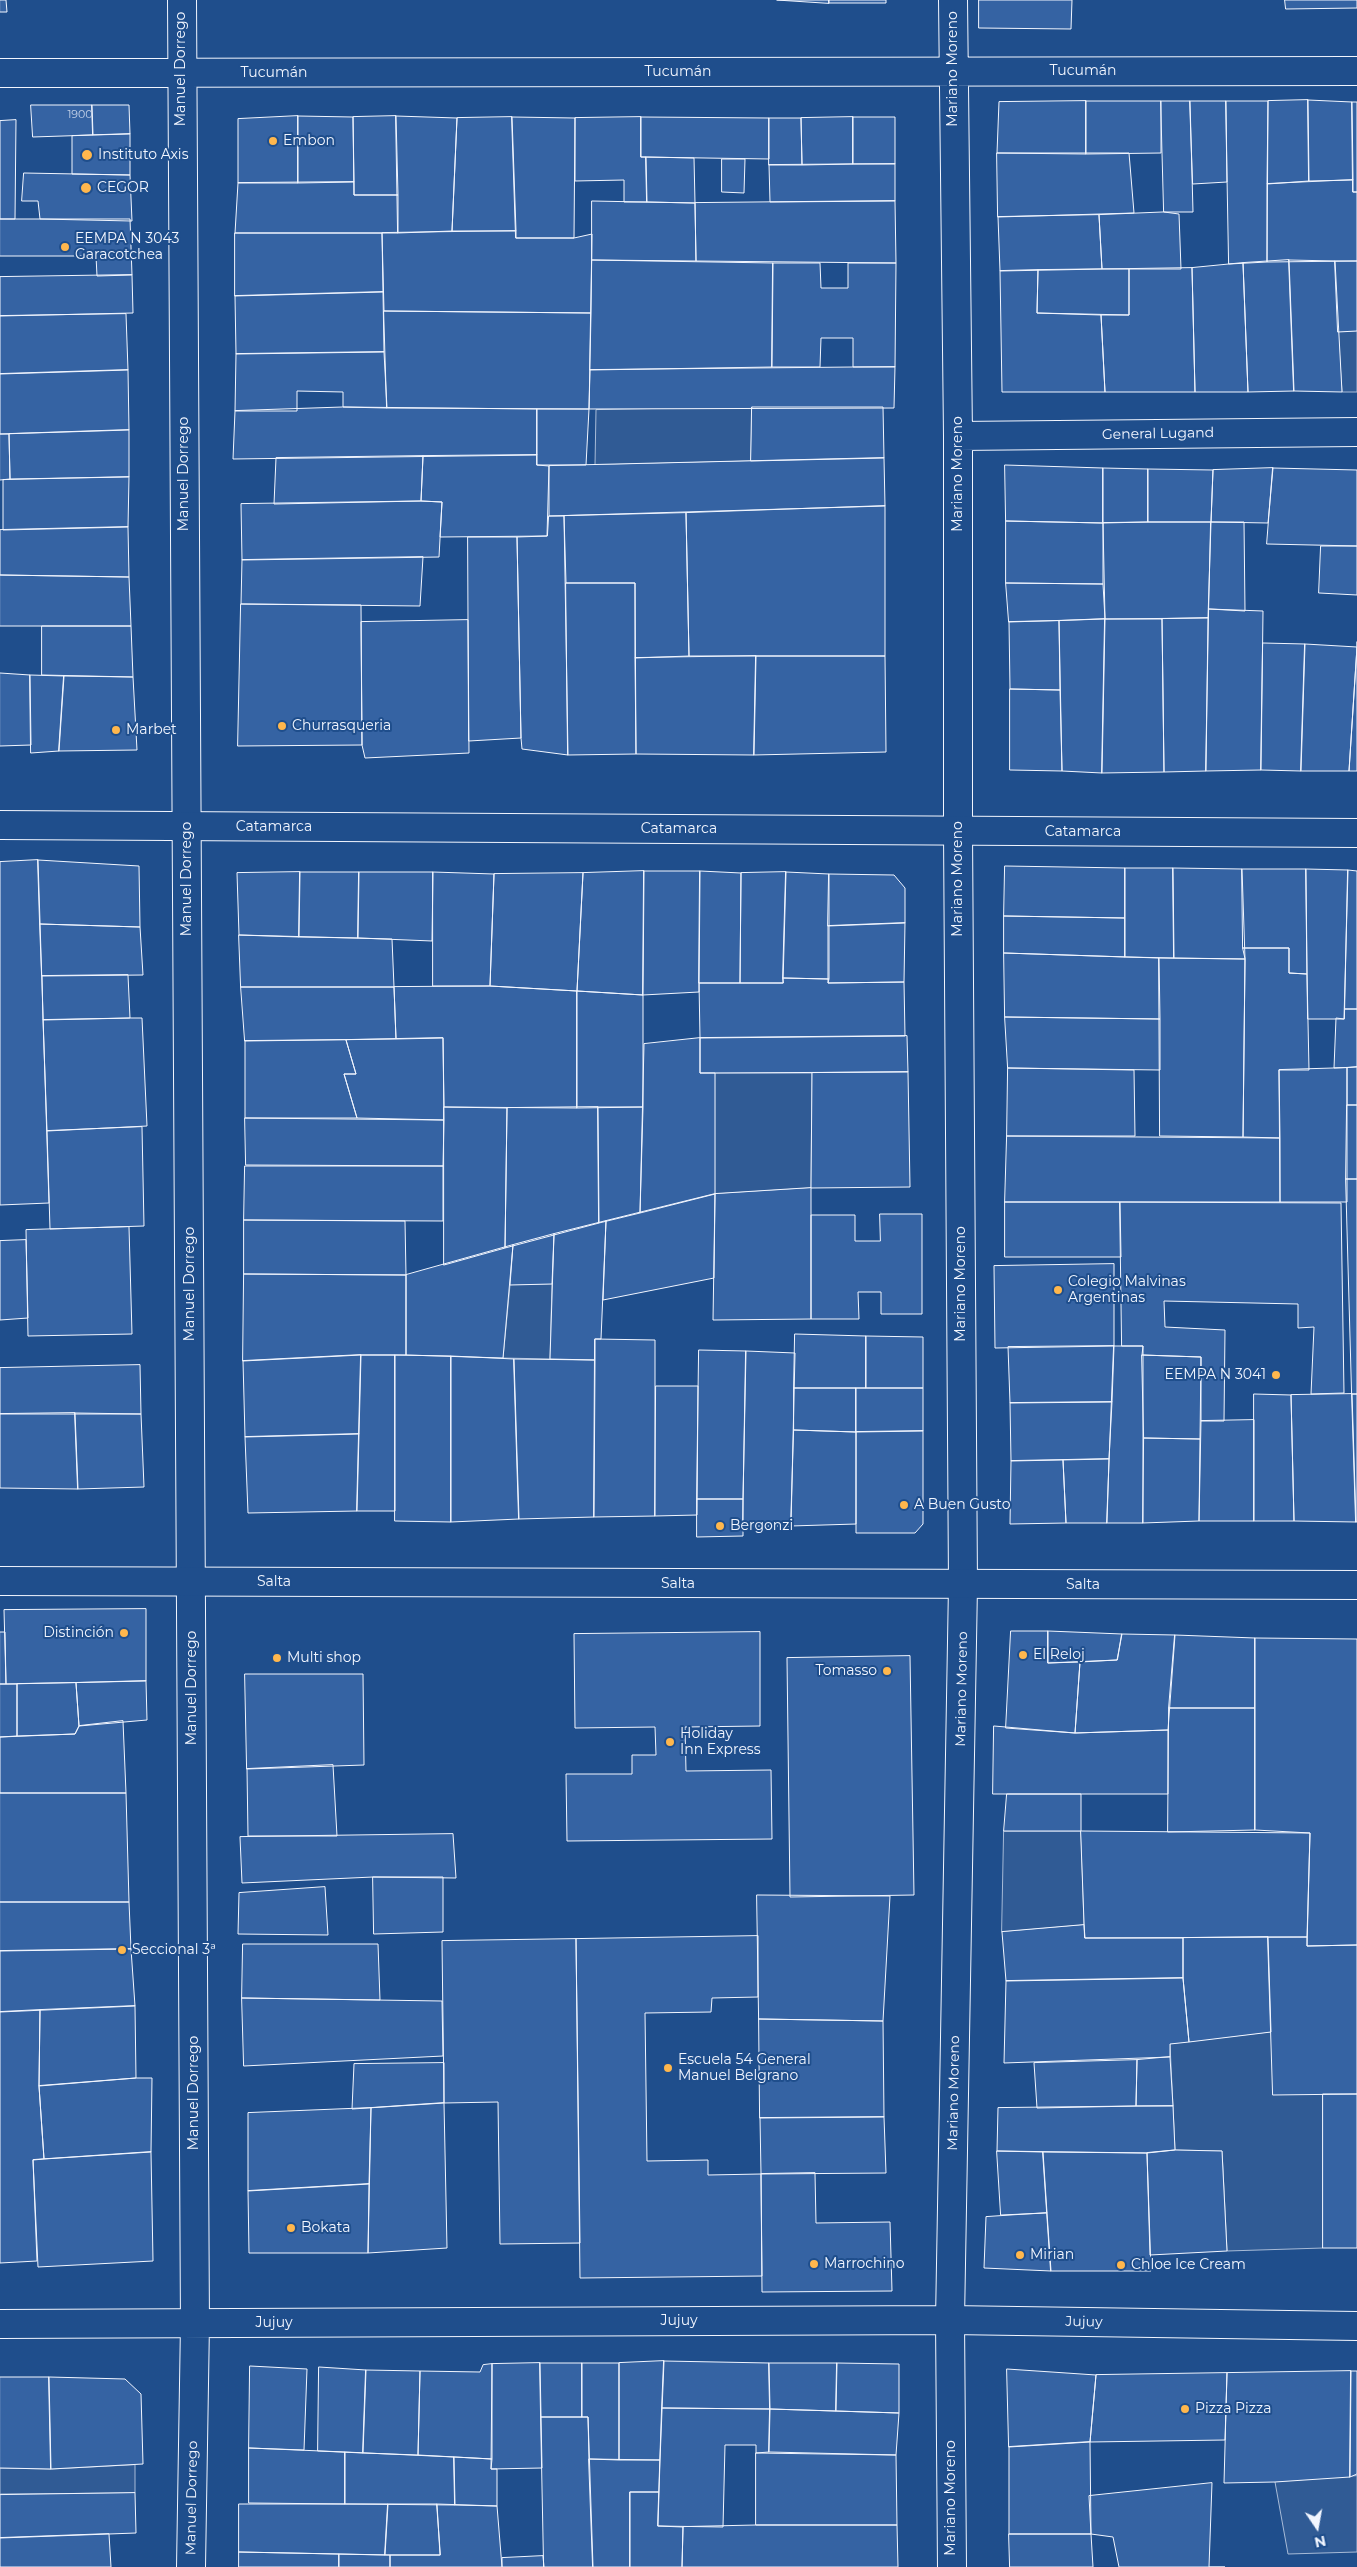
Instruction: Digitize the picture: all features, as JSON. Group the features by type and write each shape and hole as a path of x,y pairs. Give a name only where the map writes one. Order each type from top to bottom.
{"street":[{"name":"Manuel Dorrego","path":"182,0 195,2323 191,2567"},
{"name":"Mariano Moreno","path":"952,2567 950,2320 964,1585 958,831 958,436 952,71 953,0"},
{"name":"Tucumán","path":"0,73 1357,71"},
{"name":"General Lugand","path":"958,436 1357,432"},
{"name":"Catamarca","path":"0,825 1357,833"},
{"name":"Salta","path":"0,1581 1357,1585"},
{"name":"Jujuy","path":"0,2324 950,2320 1357,2326"}],"shaded area":[{"path":"1357,331 1357,392 1342,392 1338,332"},
{"path":"752,407 751,461 595,465 596,410"},
{"path":"715,1073 812,1073 811,1188 715,1194"},
{"path":"552,1284 550,1359 503,1358 510,1285"},
{"path":"1004,1831 1081,1831 1084,1925 1002,1932"},
{"path":"1271,2032 1323,2094 1323,2248 1227,2251 1222,2151 1175,2150 1170,2044"},
{"path":"135,2465 135,2493 0,2494 0,2468 51,2469"},
{"path":"1357,2476 1357,2552 1288,2554 1275,2482"}],"building":[{"path":"0,0 6,0 7,12 0,12"},
{"path":"777,0 829,0 829,3"},
{"path":"829,0 886,0 886,3 829,3"},
{"path":"979,0 1072,0 1071,29 979,28"},
{"path":"1285,0 1357,0 1357,8 1286,9"},
{"path":"1308,100 1352,102 1353,180 1309,181"},
{"path":"1308,100 1309,181 1267,184 1268,101"},
{"path":"1086,101 1161,101 1161,153 1086,154"},
{"path":"1086,101 1086,154 997,153 999,102"},
{"path":"1161,101 1190,101 1193,212 1164,212"},
{"path":"1190,101 1226,101 1227,182 1193,184"},
{"path":"1226,101 1268,101 1267,262 1229,264"},
{"path":"1352,102 1357,102 1357,192 1353,192"},
{"path":"31,105 92,105 93,135 33,137"},
{"path":"92,105 129,105 130,134 93,135"},
{"path":"298,116 353,117 354,182 298,183"},
{"path":"298,116 298,183 238,183 238,119"},
{"path":"396,116 457,118 452,231 398,233"},
{"path":"396,116 398,195 354,195 353,117"},
{"path":"512,117 575,118 574,238 516,238"},
{"path":"512,117 516,231 452,231 457,118"},
{"path":"641,117 769,118 769,159 641,157"},
{"path":"641,117 641,157 646,157 647,202 624,202 624,180 575,181 575,118"},
{"path":"853,117 895,117 895,164 853,164"},
{"path":"853,117 853,164 802,165 801,118"},
{"path":"769,118 801,118 802,165 769,165"},
{"path":"16,120 15,219 0,219 0,121"},
{"path":"130,134 130,175 72,174 72,136"},
{"path":"997,153 1129,153 1134,213 998,217"},
{"path":"646,157 694,158 695,203 647,202"},
{"path":"722,159 745,159 744,193 722,192"},
{"path":"895,164 895,201 770,202 769,165"},
{"name":"CEGOR","path":"24,173 130,175 132,221 40,219 38,201 22,201"},
{"path":"1353,180 1353,192 1357,192 1357,261 1267,262 1267,184"},
{"path":"354,182 354,195 398,195 398,233 235,233 238,183"},
{"path":"592,201 695,203 696,261 592,260"},
{"path":"895,201 896,263 696,261 695,203"},
{"path":"1164,212 1179,214 1181,269 1102,269 1099,215"},
{"path":"1099,215 1102,269 1000,271 998,217"},
{"path":"0,219 130,219 132,275 97,276 96,256 0,256"},
{"path":"516,231 516,238 574,238 592,234 591,313 384,311 382,233"},
{"path":"235,233 382,233 383,292 235,296"},
{"path":"592,260 773,263 772,367 590,370"},
{"path":"1289,260 1294,391 1248,392 1243,263"},
{"path":"1289,260 1335,261 1342,392 1294,391"},
{"path":"1335,261 1357,261 1357,331 1338,332"},
{"path":"773,263 820,263 821,288 848,288 848,263 896,263 895,367 853,367 853,338 821,338 820,367 772,367"},
{"path":"1243,263 1248,392 1195,392 1192,268"},
{"path":"1192,268 1195,392 1105,392 1101,315 1129,315 1129,269"},
{"path":"1129,269 1129,315 1037,313 1038,270"},
{"path":"1038,270 1037,313 1101,315 1105,392 1002,392 1000,271"},
{"path":"132,275 133,313 0,316 0,277"},
{"path":"383,292 384,352 236,354 235,296"},
{"path":"384,311 591,313 589,409 387,408"},
{"path":"126,314 128,370 0,374 0,316"},
{"path":"384,352 387,408 343,407 343,392 297,391 297,411 235,411 236,354"},
{"path":"895,367 894,408 589,409 590,370"},
{"path":"128,370 129,430 0,434 0,374"},
{"path":"343,407 537,409 537,455 233,459 235,411"},
{"path":"752,407 883,407 884,458 751,461"},
{"path":"537,409 589,409 586,465 537,465"},
{"path":"129,430 129,477 10,479 9,434"},
{"path":"0,434 9,434 10,479 0,480"},
{"path":"537,455 537,465 549,466 547,536 440,537 442,502 421,501 423,456"},
{"path":"423,456 421,501 274,504 276,458"},
{"path":"884,458 885,506 549,516 549,466"},
{"path":"1005,465 1103,468 1103,523 1006,521"},
{"path":"1103,468 1148,469 1148,522 1103,523"},
{"path":"1273,468 1357,470 1357,546 1267,544"},
{"path":"1273,468 1268,523 1211,522 1213,470"},
{"path":"1148,469 1213,470 1211,522 1148,522"},
{"path":"129,477 128,527 3,530 3,480"},
{"path":"442,502 439,557 242,560 241,504"},
{"path":"885,506 885,656 689,656 686,513"},
{"path":"686,513 689,656 635,658 635,583 566,583 564,516"},
{"path":"549,516 564,516 568,755 522,749 521,738 517,537 547,536"},
{"path":"1006,521 1103,523 1103,584 1006,583"},
{"path":"1211,522 1208,618 1105,619 1103,523"},
{"path":"1211,522 1244,522 1245,611 1209,609"},
{"path":"128,527 129,577 0,575 0,530"},
{"path":"468,537 517,537 521,738 469,741"},
{"path":"1321,546 1357,546 1357,595 1319,593"},
{"path":"423,557 420,606 241,604 242,560"},
{"path":"0,575 129,577 131,626 0,626"},
{"path":"566,583 635,583 636,754 568,755"},
{"path":"1006,583 1103,584 1105,619 1009,622"},
{"path":"241,604 361,605 362,745 238,746"},
{"path":"1209,609 1263,611 1261,770 1206,771"},
{"path":"1208,618 1206,771 1164,772 1162,619"},
{"path":"1105,619 1162,619 1164,772 1102,773"},
{"path":"1105,619 1102,773 1062,771 1059,621"},
{"path":"468,620 469,753 365,758 362,745 361,622"},
{"path":"1059,621 1060,690 1010,689 1009,622"},
{"path":"42,626 131,626 133,677 42,675"},
{"path":"1263,643 1305,644 1301,771 1261,770"},
{"path":"1305,644 1357,647 1349,771 1301,771"},
{"path":"1357,647 1357,771 1349,771"},
{"path":"756,656 885,656 886,752 754,755"},
{"path":"756,656 754,755 636,754 635,658"},
{"path":"0,673 30,675 31,745 0,746"},
{"path":"30,675 64,676 59,751 31,753"},
{"path":"64,676 133,677 137,750 59,751"},
{"path":"1010,689 1060,690 1062,771 1010,770"},
{"path":"38,860 49,1203 0,1205 0,862"},
{"path":"38,860 139,866 140,927 40,924"},
{"path":"1005,866 1125,868 1125,918 1004,916"},
{"path":"1125,868 1173,868 1174,958 1125,957"},
{"path":"1173,868 1242,869 1245,959 1174,958"},
{"path":"1242,869 1306,869 1307,974 1289,973 1289,948 1243,948"},
{"path":"1306,869 1348,870 1344,1019 1308,1019"},
{"path":"1348,870 1357,871 1357,1009 1345,1009"},
{"path":"644,871 643,995 577,991 583,873"},
{"path":"644,871 700,871 699,992 643,995"},
{"path":"700,871 741,873 740,983 699,983"},
{"path":"300,872 299,937 239,935 237,873"},
{"path":"300,872 359,872 358,938 299,937"},
{"path":"359,872 433,872 432,941 358,938"},
{"path":"433,872 494,874 490,986 433,986"},
{"path":"786,872 783,983 740,983 741,873"},
{"path":"786,872 829,874 829,979 783,978"},
{"path":"583,873 577,991 490,986 494,874"},
{"path":"829,874 894,875 905,888 905,923 828,926"},
{"path":"1004,916 1125,918 1125,957 1004,953"},
{"path":"905,923 904,982 828,983 828,926"},
{"path":"40,924 140,927 143,975 42,976"},
{"path":"239,935 392,939 394,987 241,987"},
{"path":"1243,948 1289,948 1289,973 1307,974 1309,1070 1279,1070 1280,1138 1243,1137 1245,959"},
{"path":"1004,953 1159,958 1160,1019 1005,1017"},
{"path":"1159,958 1245,959 1243,1137 1160,1136"},
{"path":"128,975 130,1018 43,1020 42,976"},
{"path":"783,978 829,979 828,983 904,982 905,1036 700,1038 699,983 783,983"},
{"path":"490,986 577,991 577,1108 444,1107 443,1038 396,1039 394,987"},
{"path":"241,987 394,987 396,1039 245,1041"},
{"path":"577,991 643,995 643,1107 577,1108"},
{"path":"1345,1009 1357,1009 1357,1067 1334,1068 1336,1018 1344,1019"},
{"path":"1005,1017 1160,1019 1160,1070 1008,1068"},
{"path":"142,1018 147,1126 47,1131 43,1020"},
{"path":"907,1036 908,1072 700,1073 700,1038"},
{"path":"443,1038 444,1120 357,1118 344,1074 356,1074 346,1040"},
{"path":"700,1038 700,1073 715,1073 715,1194 640,1213 644,1044"},
{"path":"346,1040 356,1074 344,1074 357,1118 245,1118 245,1041"},
{"path":"1357,1067 1357,1105 1347,1105 1347,1068"},
{"path":"1008,1068 1134,1070 1135,1136 1007,1136"},
{"path":"1347,1068 1347,1202 1280,1202 1279,1070"},
{"path":"908,1072 910,1187 811,1188 812,1073"},
{"path":"1347,1105 1357,1105 1357,1179 1346,1179"},
{"path":"444,1107 507,1108 505,1248 444,1265"},
{"path":"598,1107 643,1107 640,1213 599,1223"},
{"path":"598,1107 599,1223 505,1248 507,1108"},
{"path":"245,1118 444,1120 443,1166 246,1165"},
{"path":"142,1127 144,1226 50,1229 47,1131"},
{"path":"1007,1136 1280,1138 1280,1202 1005,1202"},
{"path":"245,1166 443,1166 443,1221 244,1220"},
{"path":"1346,1179 1357,1179 1357,1394 1352,1394"},
{"path":"811,1188 811,1319 713,1320 715,1194"},
{"path":"715,1194 714,1278 603,1300 606,1221"},
{"path":"1005,1202 1120,1202 1121,1257 1005,1257"},
{"path":"1120,1202 1341,1203 1344,1393 1311,1394 1314,1327 1298,1328 1298,1304 1164,1301 1165,1327 1225,1330 1224,1421 1201,1421 1201,1357 1142,1355 1143,1346 1122,1346"},
{"path":"880,1214 922,1214 922,1314 881,1314 881,1292 858,1292 859,1319 811,1319 811,1215 855,1215 855,1241 880,1241"},
{"path":"244,1220 405,1221 406,1275 244,1274"},
{"path":"606,1221 601,1339 595,1339 595,1360 550,1359 554,1234"},
{"path":"129,1227 132,1334 28,1336 26,1230"},
{"path":"554,1234 552,1284 510,1285 513,1245"},
{"path":"26,1240 28,1318 0,1320 0,1241"},
{"path":"513,1245 503,1358 406,1355 406,1275"},
{"name":"Colegio Malvinas Argentinas","path":"1114,1264 1114,1346 995,1348 994,1266"},
{"path":"244,1274 406,1275 406,1355 361,1355 243,1361"},
{"path":"795,1334 866,1336 866,1388 794,1388"},
{"path":"866,1336 923,1337 923,1388 866,1388"},
{"path":"595,1339 655,1340 655,1516 594,1517"},
{"path":"1114,1346 1143,1346 1143,1523 1107,1523"},
{"path":"1114,1346 1112,1402 1010,1403 1008,1347"},
{"path":"699,1350 746,1351 743,1499 697,1499"},
{"path":"746,1351 795,1353 791,1526 743,1526"},
{"path":"361,1355 395,1355 395,1511 357,1511"},
{"path":"361,1355 359,1434 245,1437 243,1361"},
{"path":"395,1355 451,1356 451,1522 395,1521"},
{"path":"1142,1355 1201,1357 1200,1439 1144,1438"},
{"path":"451,1356 514,1359 519,1519 451,1522"},
{"path":"514,1359 595,1360 594,1517 519,1519"},
{"path":"140,1365 141,1414 0,1414 0,1368"},
{"path":"656,1386 698,1386 697,1515 655,1516"},
{"path":"794,1388 856,1388 856,1432 794,1430"},
{"path":"856,1388 923,1388 923,1431 856,1432"},
{"path":"1254,1394 1291,1395 1294,1521 1254,1521"},
{"path":"1352,1394 1357,1394 1357,1522 1356,1522"},
{"path":"1352,1394 1356,1522 1294,1521 1291,1395"},
{"path":"1112,1402 1109,1459 1011,1461 1010,1403"},
{"path":"75,1413 78,1489 0,1488 0,1414"},
{"path":"75,1413 141,1414 144,1487 78,1489"},
{"path":"1254,1420 1254,1521 1199,1521 1201,1421"},
{"path":"794,1430 856,1432 856,1524 791,1526"},
{"path":"923,1431 923,1524 915,1533 856,1533 856,1432"},
{"path":"359,1434 357,1511 248,1513 245,1437"},
{"path":"1144,1438 1200,1439 1199,1521 1143,1523"},
{"path":"1109,1459 1107,1523 1066,1523 1063,1460"},
{"path":"1063,1460 1066,1523 1010,1524 1011,1461"},
{"path":"697,1499 743,1499 743,1536 697,1537"},
{"path":"146,1609 146,1681 6,1684 4,1610"},
{"path":"1011,1631 1048,1631 1048,1663 1080,1662 1075,1733 1006,1728"},
{"path":"1048,1631 1122,1634 1117,1660 1048,1663"},
{"path":"0,1632 5,1632 6,1684 0,1684"},
{"name":"Holiday Inn Express","path":"760,1632 760,1726 685,1727 686,1771 771,1770 772,1839 567,1841 566,1774 632,1774 632,1755 656,1755 655,1727 575,1728 574,1634"},
{"path":"1122,1634 1175,1635 1168,1730 1075,1733 1080,1662 1117,1660"},
{"path":"1175,1635 1255,1638 1255,1708 1169,1708"},
{"path":"1255,1638 1357,1639 1357,1945 1307,1946 1310,1833 1255,1830"},
{"path":"910,1656 914,1895 790,1897 787,1658"},
{"path":"245,1674 363,1674 364,1765 247,1769"},
{"path":"146,1681 147,1720 79,1726 76,1683"},
{"path":"76,1683 79,1726 75,1734 17,1736 17,1684"},
{"path":"0,1684 17,1684 17,1736 0,1737"},
{"path":"1169,1708 1255,1708 1255,1830 1168,1832"},
{"path":"123,1721 126,1793 0,1793 0,1737 75,1734 79,1726"},
{"path":"994,1726 1075,1733 1168,1730 1168,1794 993,1794"},
{"path":"333,1765 337,1836 248,1836 247,1769"},
{"path":"0,1793 126,1793 129,1902 0,1902"},
{"path":"1007,1794 1081,1794 1081,1831 1004,1831"},
{"path":"1081,1831 1310,1833 1307,1937 1085,1938"},
{"path":"453,1834 456,1878 373,1877 242,1883 240,1837"},
{"path":"373,1877 443,1877 443,1932 374,1934"},
{"path":"325,1887 328,1935 238,1934 239,1893"},
{"path":"757,1895 890,1896 883,2021 759,2019"},
{"path":"0,1902 129,1902 131,1949 0,1951"},
{"path":"1084,1925 1085,1938 1183,1938 1183,1978 1006,1981 1002,1932"},
{"name":"Escuela 54 General Manuel Belgrano","path":"758,1936 758,1997 712,1998 711,2012 645,2013 647,2161 708,2160 708,2175 761,2174 762,2276 580,2278 576,1939"},
{"path":"1268,1937 1307,1937 1307,1946 1357,1945 1357,2094 1273,2095"},
{"path":"1268,1937 1271,2032 1189,2042 1183,1978 1183,1938"},
{"path":"576,1939 580,2243 500,2244 498,2102 444,2103 442,1941"},
{"path":"243,1944 378,1944 380,2000 242,1998"},
{"path":"131,1949 135,2006 0,2012 0,1951"},
{"path":"1183,1978 1189,2042 1170,2044 1170,2057 1004,2063 1006,1981"},
{"path":"242,1998 442,2001 443,2056 244,2066"},
{"path":"135,2006 136,2078 39,2086 40,2010"},
{"path":"40,2010 39,2086 44,2159 33,2160 37,2261 0,2263 0,2012"},
{"path":"759,2019 883,2021 884,2117 760,2118"},
{"path":"1170,2057 1173,2106 1136,2106 1137,2060"},
{"path":"1137,2060 1136,2106 1037,2108 1034,2063"},
{"path":"444,2063 444,2103 352,2109 354,2064"},
{"path":"152,2078 151,2152 44,2159 39,2086"},
{"path":"1323,2094 1357,2094 1357,2248 1323,2248"},
{"path":"444,2103 447,2248 368,2253 371,2108"},
{"path":"1173,2106 1175,2150 1147,2153 997,2151 998,2108"},
{"path":"371,2108 369,2184 248,2191 248,2113"},
{"path":"884,2117 886,2173 761,2174 760,2118"},
{"path":"1175,2150 1222,2151 1227,2251 1150,2255 1147,2153"},
{"path":"997,2151 1043,2152 1047,2213 1001,2215"},
{"path":"151,2152 153,2261 38,2267 33,2160"},
{"path":"1043,2152 1147,2153 1151,2271 1051,2271"},
{"path":"815,2173 816,2223 890,2222 892,2291 762,2292 761,2174"},
{"path":"369,2184 368,2253 249,2253 248,2191"},
{"path":"1047,2213 1051,2271 984,2268 986,2217"},
{"path":"664,2361 769,2363 770,2409 662,2408"},
{"path":"664,2361 660,2460 619,2460 619,2363"},
{"path":"540,2363 582,2363 582,2417 541,2417"},
{"path":"540,2363 542,2468 491,2469 492,2364"},
{"path":"582,2363 619,2363 619,2460 589,2459 588,2417 582,2417"},
{"path":"769,2363 837,2363 836,2411 770,2409"},
{"path":"837,2363 899,2364 899,2413 836,2411"},
{"path":"492,2364 492,2459 418,2455 420,2371 480,2372 483,2365"},
{"path":"250,2366 307,2369 304,2450 249,2448"},
{"path":"319,2367 366,2370 363,2453 318,2451"},
{"path":"1007,2369 1096,2375 1090,2442 1009,2447"},
{"path":"366,2370 420,2371 418,2455 363,2453"},
{"path":"1351,2371 1350,2477 1224,2483 1227,2373"},
{"path":"1351,2371 1357,2371 1357,2474 1350,2477"},
{"path":"1227,2373 1225,2440 1090,2442 1096,2375"},
{"path":"0,2377 49,2377 51,2469 0,2468"},
{"path":"49,2377 125,2379 141,2394 143,2464 51,2469"},
{"path":"662,2408 770,2409 769,2452 756,2453 756,2445 725,2445 723,2527 658,2526"},
{"path":"770,2409 899,2413 896,2455 769,2452"},
{"path":"541,2417 588,2417 593,2567 544,2567"},
{"path":"1090,2442 1091,2534 1009,2534 1009,2447"},
{"path":"249,2448 345,2452 345,2504 249,2503"},
{"path":"345,2452 454,2457 455,2505 345,2504"},
{"path":"756,2453 896,2455 897,2525 756,2525"},
{"path":"454,2457 492,2459 491,2469 497,2469 497,2506 455,2505"},
{"path":"589,2459 660,2460 659,2492 630,2492 630,2567 593,2567"},
{"path":"1212,2483 1209,2567 1119,2567 1113,2537 1091,2534 1089,2496"},
{"path":"630,2492 659,2492 658,2526 683,2527 682,2567 630,2567"},
{"path":"135,2493 136,2533 0,2538 0,2495"},
{"path":"239,2504 388,2504 385,2555 239,2552"},
{"path":"388,2504 437,2504 440,2555 385,2555"},
{"path":"437,2504 497,2506 502,2567 390,2567 390,2555 440,2555"},
{"path":"897,2525 898,2567 682,2567 683,2527"},
{"path":"109,2534 111,2567 0,2567 0,2538"},
{"path":"1009,2534 1091,2534 1093,2567 1010,2567"},
{"path":"239,2552 339,2554 339,2567 239,2567"},
{"path":"339,2554 390,2555 390,2567 339,2567"},
{"path":"543,2556 544,2567 502,2567 502,2558"}],"place":[{"name":"Embon","path":"273,141"},
{"name":"Instituto Axis","path":"87,155"},
{"name":"CEGOR","path":"86,188"},
{"name":"EEMPA N 3043 Garacotchea","path":"65,247"},
{"name":"Churrasqueria","path":"282,726"},
{"name":"Marbet","path":"116,730"},
{"name":"Colegio Malvinas Argentinas","path":"1058,1290"},
{"name":"EEMPA N 3041","path":"1276,1375"},
{"name":"A Buen Gusto","path":"904,1505"},
{"name":"Bergonzi","path":"720,1526"},
{"name":"Distinción","path":"124,1633"},
{"name":"El Reloj","path":"1023,1655"},
{"name":"Multi shop","path":"277,1658"},
{"name":"Tomasso","path":"887,1671"},
{"name":"Holiday Inn Express","path":"670,1742"},
{"name":"Seccional 3ª","path":"122,1950"},
{"name":"Escuela 54 General Manuel Belgrano","path":"668,2068"},
{"name":"Bokata","path":"291,2228"},
{"name":"Mirian","path":"1020,2255"},
{"name":"Marrochino","path":"814,2264"},
{"name":"Chloe Ice Cream","path":"1121,2265"},
{"name":"Pizza Pizza","path":"1185,2409"}]}
